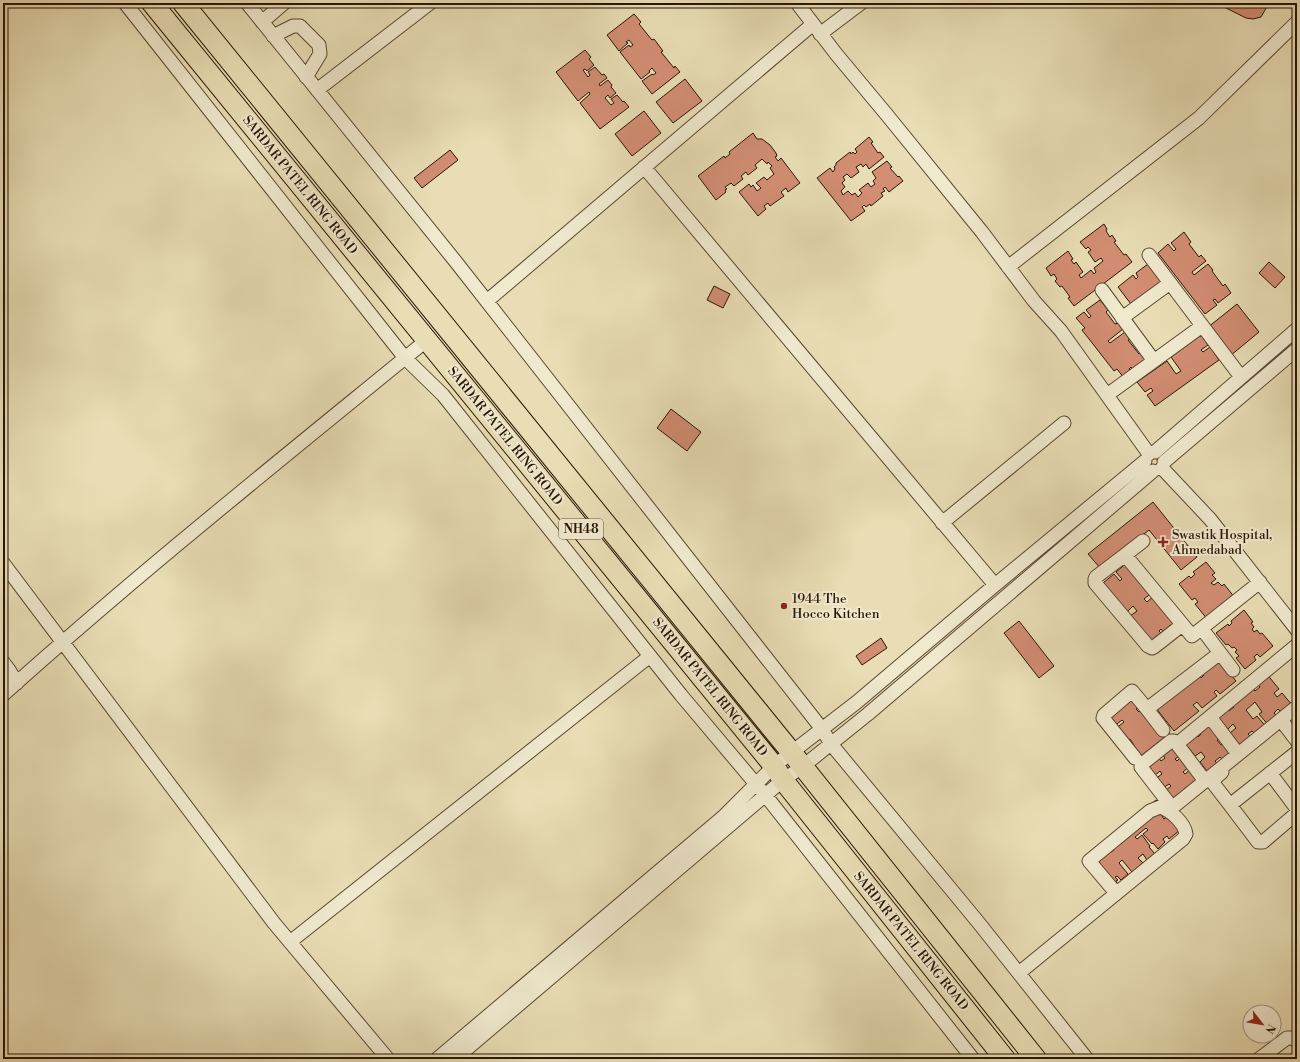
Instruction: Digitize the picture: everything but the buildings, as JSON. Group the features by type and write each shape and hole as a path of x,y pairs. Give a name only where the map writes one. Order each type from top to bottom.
{"highway":[{"name":"SARDAR PATEL RING ROAD","path":"152,3 779,773 1005,1059"},
{"name":"SARDAR PATEL RING ROAD","path":"183,3 797,760 1036,1059"}],"street":[{"name":"SARDAR PATEL RING ROAD","path":"125,3 405,358 443,395 680,695 766,796 973,1059"},
{"path":"247,3 487,301 822,729 831,744 978,922 1087,1059"},
{"path":"262,22 284,3"},
{"path":"317,90 430,3"},
{"path":"797,3 837,55 982,232 1034,301 1061,331 1155,461 1210,519 1297,630"},
{"path":"487,301 644,167 817,29 861,3"},
{"path":"1008,267 1199,118 1297,22"},
{"path":"273,36 293,26 300,26 319,45 320,54 306,77"},
{"path":"644,167 995,585"},
{"path":"1150,255 1241,377"},
{"path":"1122,318 1170,283"},
{"path":"1102,290 1154,361"},
{"path":"1107,395 1202,326"},
{"path":"437,1059 723,817 756,784 779,773 797,760 831,744 880,704 1155,461 1241,377 1297,329"},
{"path":"3,695 62,642 167,553 427,340"},
{"path":"797,760 822,729 863,697 995,585 1297,349"},
{"path":"942,523 1064,423"},
{"path":"1143,541 1096,577 1095,583 1150,647 1154,647 1182,625"},
{"path":"1125,555 1192,636 1260,582"},
{"path":"3,563 264,910 388,1059"},
{"path":"1202,629 1233,670"},
{"path":"1177,744 1297,645"},
{"path":"1147,709 1220,653"},
{"path":"290,942 650,656"},
{"path":"3,662 17,683"},
{"path":"1135,758 1103,716 1132,691 1163,730"},
{"path":"1296,711 1284,724 1214,779 1212,783 1260,843 1297,813"},
{"path":"1205,781 1174,741 1171,741 1142,764 1141,767 1171,806 1173,806 1205,781 1238,754 1296,711"},
{"path":"1210,717 1238,754"},
{"path":"1284,724 1297,741"},
{"path":"1230,805 1297,752"},
{"path":"455,1059 766,796 779,773"},
{"path":"1270,773 1297,809"},
{"path":"1019,974 1183,839 1186,834 1185,826 1167,809 1160,806 1150,811 1089,861 1116,893"},
{"path":"1260,1059 1287,1038 1292,1038 1297,1041"}],"place":[{"name":"Swastik Hospital, Ahmedabad","path":"1163,542"},
{"name":"1944 The Hocco Kitchen","path":"784,606"}]}
